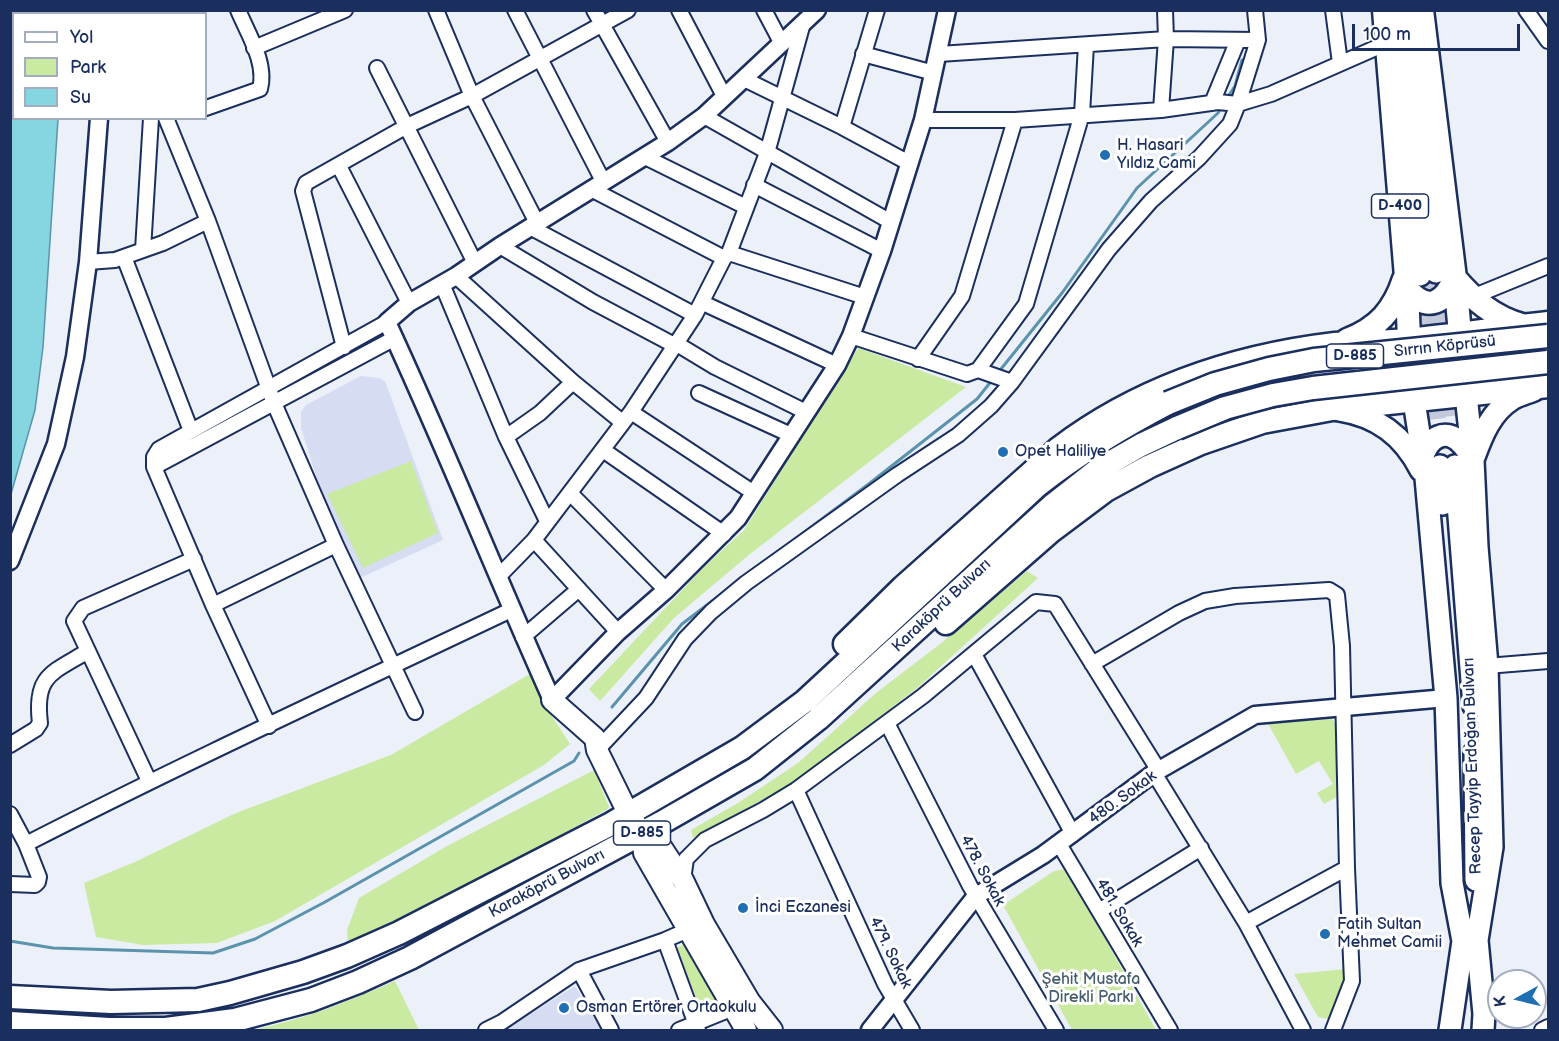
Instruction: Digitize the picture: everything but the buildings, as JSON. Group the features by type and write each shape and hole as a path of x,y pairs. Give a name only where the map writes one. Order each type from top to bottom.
{"highway":[{"name":"D-400","path":"1384,10 1387,44 1425,278"},
{"name":"D-400","path":"1414,401 1408,340 1425,278 1422,10"},
{"path":"1425,278 1472,297 1507,321 1524,326"},
{"path":"1425,278 1460,333 1466,395"},
{"path":"1336,344 1365,333 1425,278"},
{"path":"805,701 828,661 903,587 987,510 1078,434 1132,402 1200,373 1251,358 1336,344 1408,340 1548,323"},
{"name":"Sırrın Köprüsü","path":"1168,403 1215,384 1303,362 1548,336"},
{"name":"Sırrın Köprüsü","path":"1177,428 1225,408 1273,395 1313,388 1548,362"},
{"path":"861,681 912,652 1050,532 1106,490 1150,466 1201,443 1263,422 1332,409 1547,386"},
{"name":"Karaköprü Bulvarı","path":"10,997 111,1002 198,1000 303,972 399,933 611,824 742,748 805,701 1038,485 1069,460 1118,429 1168,403"},
{"name":"Karaköprü Bulvarı","path":"10,1023 109,1029 166,1029 235,1020 279,1010 358,982 410,958 642,833 755,769 861,681 1053,505 1099,469 1177,428"}],"main road":[{"path":"1395,10 1425,278"},
{"path":"1412,10 1425,278"},
{"path":"1443,465 1483,432 1491,419 1512,399 1547,386"},
{"path":"1466,395 1443,465 1446,698 1452,883 1470,941 1484,1014 1483,1030"},
{"path":"1414,401 1477,547 1487,666 1492,847 1451,1027"},
{"path":"1332,409 1371,418 1389,429 1405,443 1443,465"},
{"name":"Recep Tayyip Erdoğan Bulvarı","path":"1443,465 1460,547 1474,694 1470,941 1475,1030"},
{"path":"552,700 594,738 597,750 628,813 642,833 662,848 750,1002 772,1030"},
{"path":"642,833 644,854 731,1009 746,1030"}],"street":[{"path":"207,108 260,89 262,68 238,10"},
{"path":"254,48 345,10"},
{"path":"436,10 472,96 534,225 699,309 837,364"},
{"path":"515,10 597,185 727,255 865,297"},
{"path":"594,10 668,142"},
{"path":"344,347 303,191 306,183 407,126 472,96 628,10"},
{"path":"679,10 724,96"},
{"path":"764,10 782,44"},
{"path":"842,127 877,10"},
{"path":"387,322 441,441 523,637 552,700 618,632 666,590 738,518 837,364 851,336 882,251 923,120 947,10"},
{"path":"1161,110 1166,39 1165,10"},
{"path":"1225,103 1258,40 1255,10"},
{"path":"1333,10 1340,63"},
{"path":"1526,10 1541,24 1548,41"},
{"path":"269,726 213,605 154,467 154,457 159,448 387,322 410,303 668,142 704,116 782,44 808,16"},
{"path":"498,577 534,540 571,494 677,345 699,309 727,255 746,207 766,153 808,16"},
{"path":"939,54 1166,39 1258,40"},
{"path":"597,750 646,698 685,639 711,612 756,576 897,475 958,435 991,406 1012,382 1109,249 1151,201 1199,158 1230,124 1225,103 1238,40"},
{"path":"923,120 1015,120 1161,110 1225,103 1271,94 1387,44"},
{"path":"851,336 967,374 978,370 1026,304 1082,114 1086,45"},
{"path":"863,54 934,73"},
{"path":"377,68 475,263"},
{"path":"744,79 909,163"},
{"path":"704,116 891,222"},
{"path":"10,561 56,444 75,357 88,262 99,120"},
{"path":"143,250 157,120"},
{"path":"158,120 208,221 274,403 336,545 415,712"},
{"path":"918,359 962,296 1015,120"},
{"path":"645,157 746,207"},
{"path":"339,166 410,303"},
{"path":"754,185 882,251"},
{"path":"88,262 124,257 163,243 208,221"},
{"path":"500,246 593,302 806,412"},
{"path":"124,257 191,431"},
{"path":"1472,297 1548,266"},
{"path":"449,280 573,382 754,493"},
{"path":"449,280 506,437 547,521"},
{"path":"154,467 395,338"},
{"path":"978,370 1012,382"},
{"path":"506,437 540,413 573,382"},
{"path":"699,393 791,435"},
{"path":"603,450 724,534"},
{"path":"571,494 666,590"},
{"path":"534,540 618,632"},
{"path":"213,605 336,545"},
{"path":"149,781 74,621 83,608 194,559"},
{"path":"523,637 579,590"},
{"path":"1092,664 1179,613 1205,601 1234,596 1329,590 1337,596 1342,646 1352,981 1333,1030"},
{"path":"682,880 686,860 705,840 796,790 923,696 1036,602 1055,604 1246,923 1303,1030"},
{"path":"26,844 149,781 269,726 511,609"},
{"path":"10,745 36,729 40,723 38,707 40,686 50,675 88,651"},
{"path":"974,654 1073,834"},
{"path":"1487,666 1548,661"},
{"name":"480. Sokak","path":"870,1030 976,896 1059,844 1157,772 1255,715 1446,698"},
{"name":"478. Sokak","path":"887,723 976,896 1056,1030"},
{"name":"479. Sokak","path":"796,790 894,1000 912,1030"},
{"path":"10,814 26,844 39,877 38,882 34,885 10,884"},
{"name":"481. Sokak","path":"1059,844 1170,1030"},
{"path":"1099,911 1201,848"},
{"path":"1246,923 1347,868"},
{"path":"486,1030 502,1022 579,969 688,930"},
{"path":"665,940 697,1027"},
{"path":"579,969 611,1030"},
{"path":"680,1030 697,1027 731,1009"},
{"path":"1542,1030 1548,1027"}],"shaded area":[{"path":"361,376 385,381 443,540 360,578 325,517 325,504 301,428 301,412 306,405"},
{"name":"Osman Ertörer Ortaokulu","path":"575,986 601,1030 505,1030"}],"green space":[{"path":"858,348 966,387 750,554 674,618 600,701 589,689 703,568 744,530"},
{"path":"411,461 438,533 363,568 327,494"},
{"path":"1027,571 1038,578 917,688 789,785 693,838 691,830 738,803 798,763 876,693 940,644"},
{"path":"530,674 548,710 570,744 544,765 275,921 217,943 143,945 96,937 84,883 135,862 236,813 391,755"},
{"path":"1332,719 1335,723 1342,794 1324,804 1317,793 1333,784 1319,761 1296,774 1267,722"},
{"path":"594,770 609,807 606,810 490,874 348,946 347,930 359,898 447,846"},
{"name":"Şehit Mustafa Direkli Parkı","path":"1066,869 1156,1030 1072,1030 1003,905 1054,871"},
{"path":"692,942 726,1002 702,1012 675,948"},
{"path":"1346,969 1343,1016 1333,1020 1318,1017 1294,974"},
{"path":"395,981 419,1030 252,1030 325,1010"}],"water":[{"path":"13,11 66,11 66,12"},
{"path":"12,20 12,120 58,120 43,347 35,410 11,494 10,38"}],"waterway":[{"path":"1227,98 1235,86 1242,60"},
{"path":"997,374 1062,293 1137,188 1218,113 1222,106"},
{"path":"755,569 977,399 993,379"},
{"path":"612,707 682,624 737,582"},
{"path":"10,941 53,948 213,953 255,939 325,902 574,761 579,753"}],"tunnel":[{"path":"1436,272 1455,466"},
{"path":"1420,275 1440,466"}],"place":[{"name":"H. Hasari Yıldız Cami","path":"1105,155"},
{"name":"Opet Haliliye","path":"1003,452"},
{"name":"İnci Eczanesi","path":"743,908"},
{"name":"Fatih Sultan Mehmet Camii","path":"1325,934"},
{"name":"Osman Ertörer Ortaokulu","path":"564,1008"}]}
